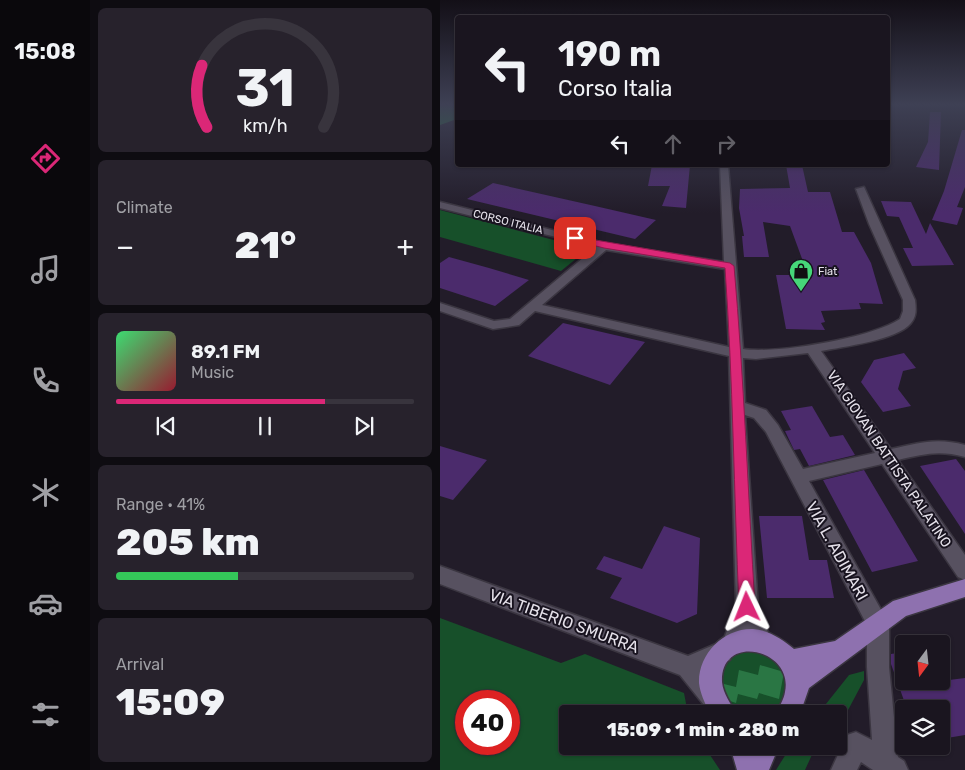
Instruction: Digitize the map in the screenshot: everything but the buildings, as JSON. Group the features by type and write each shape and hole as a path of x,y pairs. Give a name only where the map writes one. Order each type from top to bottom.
{"main road":[{"path":"794,672 840,651 900,608 965,588"},
{"path":"718,705 711,687 711,676 714,666 727,648 746,639 760,640 782,652 794,672 797,695 792,705"},
{"path":"745,755 750,770"},
{"path":"756,770 763,755"}],"street":[{"path":"724,167 736,353 747,607 760,640"},
{"path":"534,307 736,353 756,354 812,348 894,329 905,323 910,313 908,300 874,224 861,189"},
{"name":"CORSO ITALIA","path":"440,205 604,246 730,266"},
{"path":"440,307 486,323 501,325 514,322 604,246"},
{"name":"VIA GIOVAN BATTISTA PALATINO","path":"812,348 965,571"},
{"name":"VIA L. ADIMARI","path":"737,406 760,414 772,430 878,624"},
{"path":"797,477 928,446 946,446 965,451"},
{"name":"VIA TIBERIO SMURRA","path":"440,575 688,667"},
{"path":"717,705 688,667 727,648 747,607"},
{"path":"878,624 878,667 890,767"},
{"path":"844,770 856,744 890,767"}],"shaded area":[{"path":"440,210 588,249 561,271 440,237"},
{"path":"440,618 561,663 585,654 684,693 686,705 559,705 559,755 710,755 720,770 440,770"},
{"path":"756,645 789,674 783,705 726,705 718,669 724,658"},
{"path":"760,665 784,672 779,699 759,693 757,699 738,694 736,703 721,698 724,684 736,687 739,670 758,675"},
{"path":"864,671 864,680 847,712 847,705 825,705 849,675"},
{"path":"785,755 812,755 805,770 776,770"}],"place":[{"name":"Fiat","path":"801,292"}],"route":[{"path":"575,238 604,246 730,266 736,353 747,607"}]}
